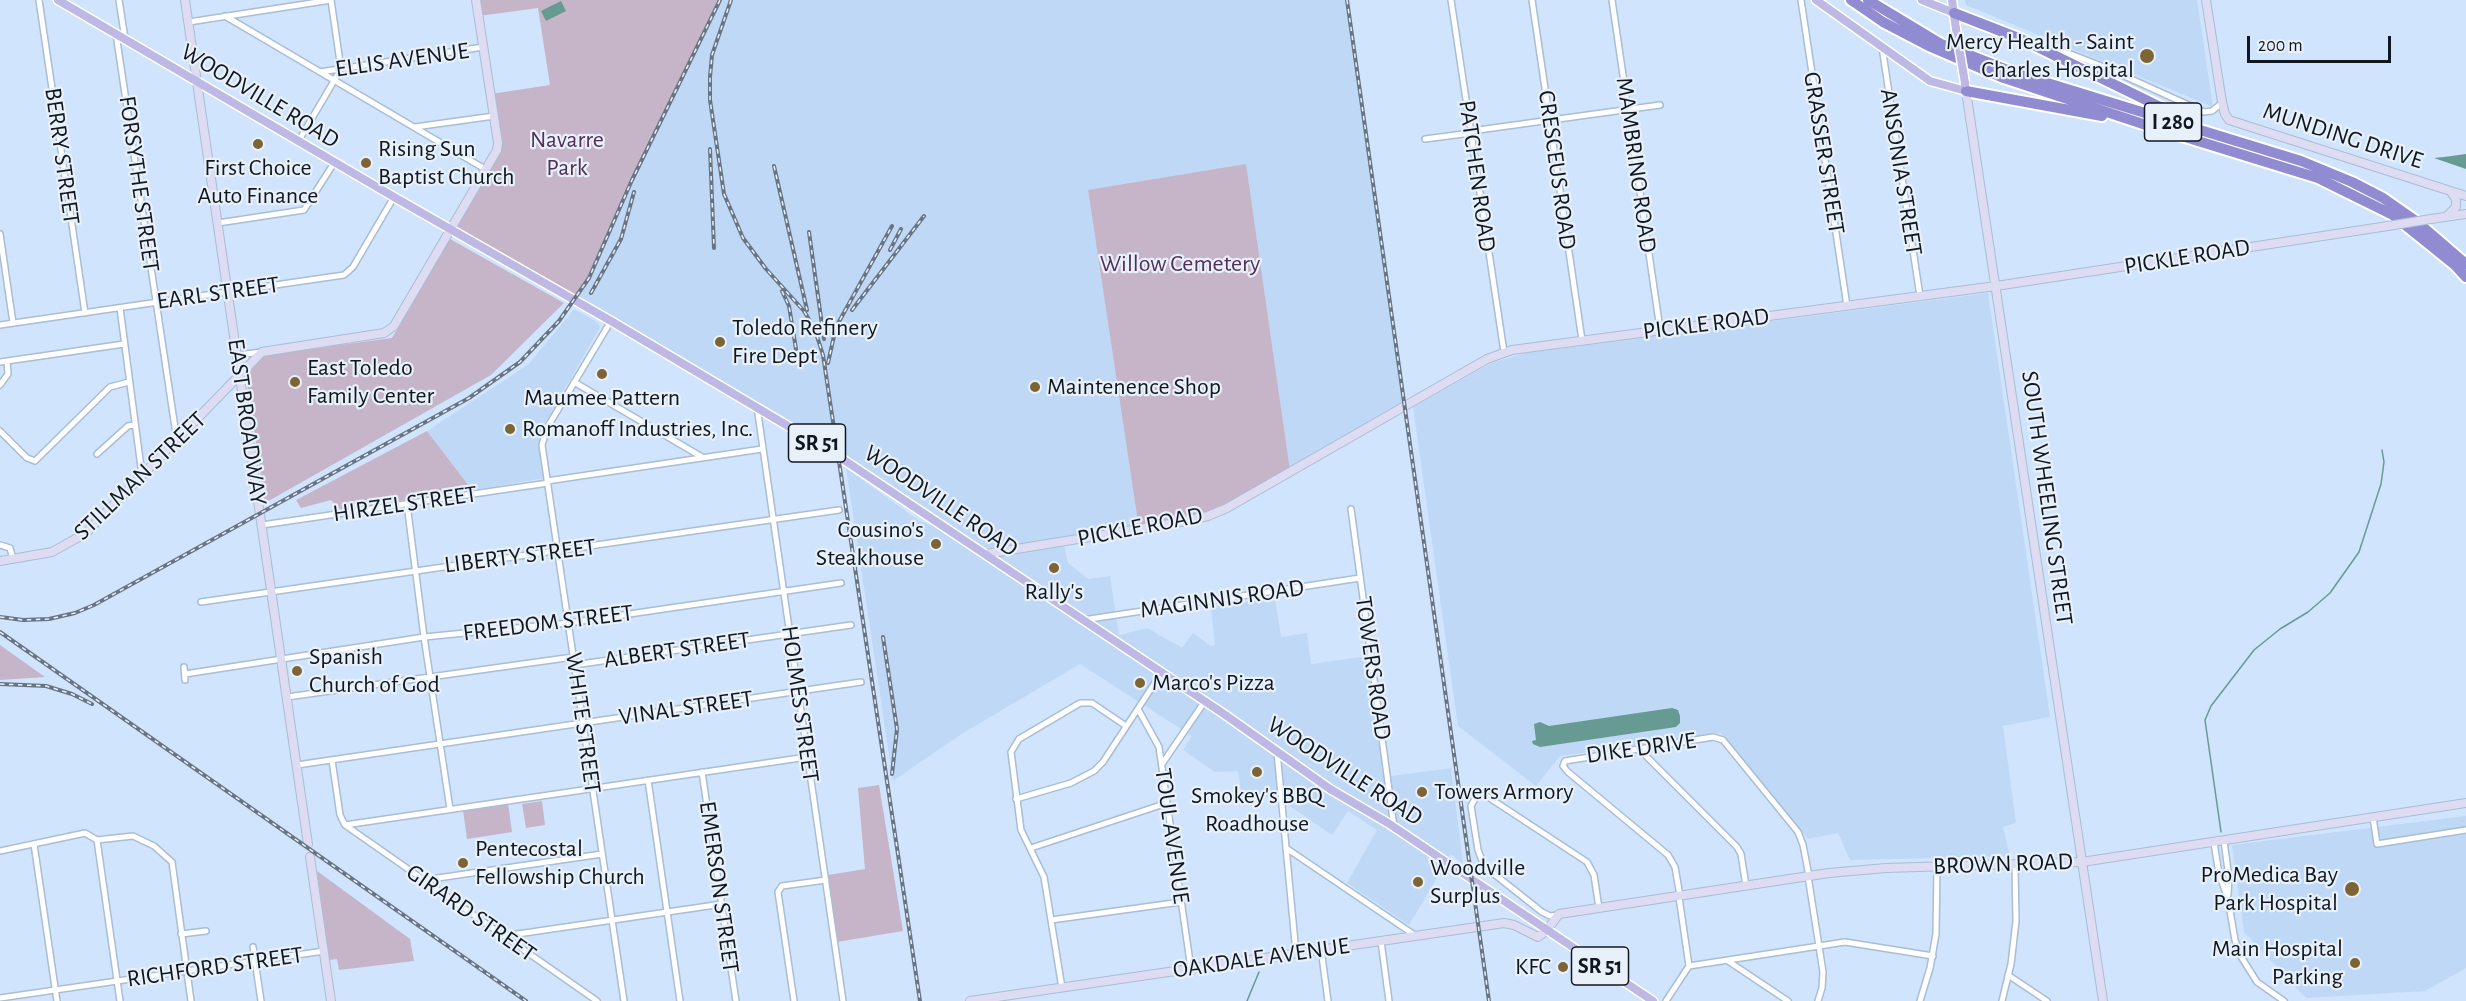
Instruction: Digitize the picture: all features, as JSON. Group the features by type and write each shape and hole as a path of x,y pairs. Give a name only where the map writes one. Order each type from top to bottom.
{"highway":[{"name":"I 280","path":"1851,0 1883,22 1958,61 2143,124 2318,178 2393,215 2455,265 2466,277"},
{"name":"I 280","path":"1868,0 1941,44 2015,73 2301,161 2383,198 2416,221 2466,264"},
{"path":"1954,13 2014,36 2231,139"},
{"path":"1966,87 2143,124"}],"main road":[{"name":"WOODVILLE ROAD","path":"58,0 394,198 611,321 835,454 1205,701 1330,789 1394,827 1653,1001"},
{"path":"1816,0 1930,81 1966,87"},
{"path":"1922,0 1954,13"},
{"name":"SOUTH WHEELING STREET","path":"1952,0 1966,87"}],"street":[{"name":"BERRY STREET","path":"39,0 85,313"},
{"path":"119,0 125,39"},
{"name":"EAST BROADWAY","path":"186,0 308,844"},
{"path":"189,22 331,0 341,69 298,142"},
{"path":"237,355 390,330 451,230 498,146 476,0"},
{"name":"PATCHEN ROAD","path":"1451,0 1504,352"},
{"name":"CRESCEUS ROAD","path":"1532,0 1582,340"},
{"name":"MAMBRINO ROAD","path":"1611,0 1660,329"},
{"name":"GRASSER STREET","path":"1800,0 1846,306"},
{"path":"2063,51 2204,112 2212,111 2222,103 2206,0"},
{"path":"225,16 485,169"},
{"name":"FORSYTHE STREET","path":"116,34 177,441"},
{"name":"ELLIS AVENUE","path":"320,72 483,47"},
{"name":"ANSONIA STREET","path":"1882,47 1920,296"},
{"name":"SOUTH WHEELING STREET","path":"1966,87 2103,1001"},
{"name":"MUNDING DRIVE","path":"2222,103 2226,117 2237,123 2466,196"},
{"path":"1425,139 1660,105"},
{"path":"415,128 494,116"},
{"path":"218,223 304,210 334,162"},
{"name":"MUNDING DRIVE","path":"2446,217 2453,212 2456,204 2455,196 2448,190"},
{"name":"EARL STREET","path":"0,325 348,273 394,198"},
{"name":"PICKLE ROAD","path":"986,554 1176,524 1208,516 1227,508 1379,419 1487,359 1504,352 1660,329 1996,286 2466,214"},
{"path":"0,234 13,323"},
{"path":"120,308 143,477"},
{"path":"611,321 574,382 703,458"},
{"path":"0,385 8,374 3,362 124,344"},
{"name":"STILLMAN STREET","path":"12,559 52,552 63,548 86,533 143,477 262,352"},
{"path":"0,431 32,461 39,459 110,387 129,382"},
{"name":"WHITE STREET","path":"574,382 547,428 542,445 624,1001"},
{"name":"HOLMES STREET","path":"757,407 843,1001"},
{"path":"97,454 128,426 135,425"},
{"name":"HIRZEL STREET","path":"262,525 762,449"},
{"path":"407,504 450,809"},
{"name":"TOWERS ROAD","path":"1351,509 1394,827"},
{"name":"LIBERTY STREET","path":"201,602 839,510"},
{"path":"0,545 10,548 12,559 0,561"},
{"name":"MAGINNIS ROAD","path":"1083,620 1360,578"},
{"name":"FREEDOM STREET","path":"184,673 424,637 568,623 841,583"},
{"name":"ALBERT STREET","path":"574,665 851,625"},
{"name":"ALBERT STREET","path":"287,697 573,657"},
{"path":"1016,799 1087,776 1103,762 1162,672"},
{"name":"VINAL STREET","path":"297,765 861,682"},
{"path":"1161,765 1205,701"},
{"path":"1062,988 1044,877 1022,834 1011,755 1019,739 1071,706 1084,702 1096,705 1126,726"},
{"name":"TOUL AVENUE","path":"1138,708 1158,744 1191,969"},
{"name":"DIKE DRIVE","path":"1679,896 1675,867 1668,855 1568,772 1563,763 1571,758 1713,737 1720,738 1728,744 1798,831 1803,845 1808,876"},
{"path":"1639,748 1737,847 1741,854 1746,886"},
{"path":"1277,750 1296,953"},
{"path":"332,760 340,815 345,825 807,757"},
{"name":"EMERSON STREET","path":"702,772 736,1001"},
{"path":"648,780 680,1001"},
{"path":"1559,914 1546,914 1488,871 1481,860 1476,838 1471,806 1475,797 1482,795 1587,861 1594,875 1599,908"},
{"path":"1031,848 1167,803"},
{"name":"BROWN ROAD","path":"1559,914 1808,876 1870,869 2082,862 2466,803"},
{"path":"2373,817 2377,844 2466,830"},
{"name":"GIRARD STREET","path":"345,825 597,1001"},
{"path":"0,851 85,833 97,840 127,836 143,839 165,854 172,862 191,1001"},
{"path":"97,840 120,1001"},
{"path":"2224,841 2229,878 2228,899"},
{"path":"2214,843 2219,874 2228,899 2235,940 2244,963 2261,986 2283,1001"},
{"path":"34,844 57,1001"},
{"path":"1286,848 1416,936"},
{"path":"424,880 602,854"},
{"path":"310,857 331,1001"},
{"path":"2002,1001 2016,921 2015,864"},
{"path":"1920,1001 1933,956 1938,912 1937,866"},
{"path":"1808,876 1823,978 1818,1001"},
{"path":"794,1001 778,895 780,887 825,880"},
{"path":"1666,1001 1689,966 1679,896"},
{"path":"1051,920 1181,902"},
{"path":"504,936 722,904"},
{"path":"1547,930 1559,914"},
{"name":"OAKDALE AVENUE","path":"970,1001 1484,926 1509,923 1538,937 1547,930"},
{"path":"181,934 206,931"},
{"path":"1381,941 1389,1001"},
{"path":"1689,966 1848,942 1933,956"},
{"path":"253,947 261,1001"},
{"path":"1321,949 1328,1001"},
{"name":"RICHFORD STREET","path":"0,998 324,951"},
{"path":"1728,961 1788,1001"},
{"path":"2008,975 2047,1001"}],"shaded area":[{"path":"719,0 1347,0 1404,405 1290,471 1088,190 1139,529 995,553 1001,556 1064,546 1068,563 1088,579 1110,576 1119,635 1147,628 1182,648 1193,633 1211,646 1215,645 1211,607 1275,598 1281,637 1307,633 1311,664 1368,656 1384,777 1451,768 1463,864 1451,854 1409,925 1347,883 1377,830 1348,811 1332,835 1275,796 1242,799 1238,771 1215,772 1183,750 1192,736 1080,664 963,733 893,781 846,468 918,520 961,538 839,457 575,300 593,269 632,180"},
{"name":"Mercy Health - Saint Charles Hospital","path":"1965,0 2197,0 2213,107 1966,5"},
{"path":"561,1 566,11 546,21 541,11"},
{"path":"2466,154 2466,169 2434,158 2444,157"},
{"path":"1988,293 2050,717 2003,726 2016,823 2003,827 2010,856 1850,860 1838,833 1808,839 1721,733 1560,756 1536,786 1458,726 1413,407 1491,363 1527,353"},
{"path":"574,309 597,322 600,327 543,427 539,442 545,478 472,490 427,431 529,364"},
{"path":"1672,708 1678,710 1680,716 1680,723 1676,727 1540,747 1532,741 1536,740 1534,724 1540,722 1549,726"},
{"name":"ProMedica Bay Park Hospital","path":"2466,816 2466,968 2425,991 2306,998 2244,932 2232,845"}],"green space":[{"name":"Navarre Park","path":"476,0 719,0 632,180 593,269 575,300 451,229 497,150 491,94 550,85 538,8 479,16"},
{"name":"Willow Cemetery","path":"1246,164 1290,471 1227,508 1139,529 1088,190"},
{"path":"450,239 564,303 491,375 265,503 246,377 264,355 392,338"},
{"path":"427,431 472,490 341,510 331,500 301,508 296,500"},
{"path":"0,645 45,677 0,680"},
{"path":"879,785 903,931 837,942 828,875 865,869 858,788"},
{"path":"542,801 545,825 526,828 522,804"},
{"path":"508,803 512,832 467,839 463,810"},
{"path":"317,871 410,939 414,961 339,970 337,959 329,960"}],"waterway":[{"path":"2221,832 2205,720 2211,706 2254,650 2280,629 2308,612 2330,593 2359,552 2381,484 2384,462 2382,450"},
{"path":"1247,1001 1259,972"}],"railway":[{"path":"0,617 23,620 49,619 75,613 94,605 469,398 520,362 559,321 589,278 632,180 720,0"},
{"path":"731,0 712,55 710,77 710,100 724,194 743,238 766,269 804,311 815,330 823,355 920,1001"},
{"path":"1347,0 1489,1001"},
{"path":"710,149 714,248"},
{"path":"774,166 807,310"},
{"path":"591,293 621,239 634,192"},
{"path":"852,310 924,216"},
{"path":"828,363 836,327 892,226"},
{"path":"890,250 901,229"},
{"path":"809,232 824,339"},
{"path":"782,291 789,306 796,349"},
{"path":"0,632 526,1001"},
{"path":"883,637 897,729 892,774"},
{"path":"0,684 46,686 72,694 92,704"}],"place":[{"name":"Mercy Health - Saint Charles Hospital","path":"2147,56"},
{"name":"First Choice Auto Finance","path":"258,144"},
{"name":"Rising Sun Baptist Church","path":"366,163"},
{"name":"Toledo Refinery Fire Dept","path":"720,342"},
{"name":"Maumee Pattern","path":"602,374"},
{"name":"East Toledo Family Center","path":"295,382"},
{"name":"Maintenence Shop","path":"1035,387"},
{"name":"Romanoff Industries, Inc.","path":"510,429"},
{"name":"Cousino's Steakhouse","path":"936,544"},
{"name":"Rally's","path":"1054,568"},
{"name":"Spanish Church of God","path":"297,671"},
{"name":"Marco's Pizza","path":"1140,683"},
{"name":"Smokey's BBQ Roadhouse","path":"1257,772"},
{"name":"Towers Armory","path":"1422,792"},
{"name":"Pentecostal Fellowship Church","path":"463,863"},
{"name":"Woodville Surplus","path":"1418,882"},
{"name":"ProMedica Bay Park Hospital","path":"2352,889"},
{"name":"Main Hospital Parking","path":"2355,963"},
{"name":"KFC","path":"1563,967"}]}
